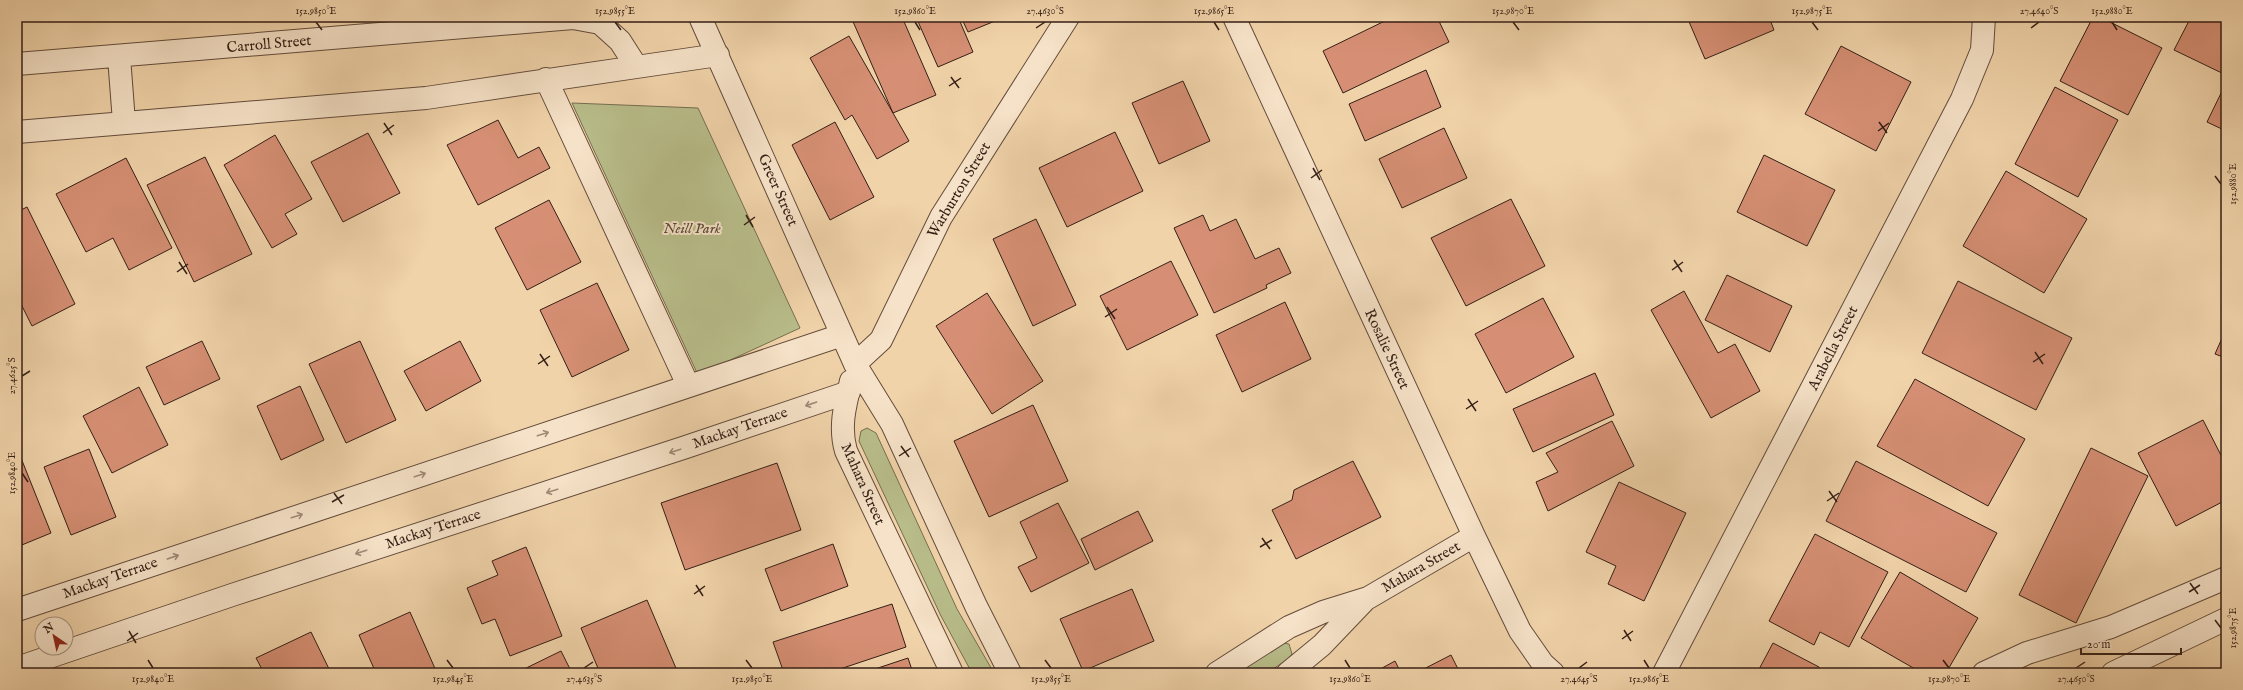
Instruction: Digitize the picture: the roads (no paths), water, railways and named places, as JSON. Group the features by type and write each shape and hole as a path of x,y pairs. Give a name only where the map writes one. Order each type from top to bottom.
{"street":[{"name":"Greer Street","path":"700,17 855,364"},
{"name":"Warburton Street","path":"855,364 881,340 941,217 1068,17"},
{"name":"Rosalie Street","path":"1234,17 1474,536 1520,631 1543,664 1553,673"},
{"name":"Arabella Street","path":"1664,673 1962,99 1982,50 1984,17"},
{"name":"Carroll Street","path":"17,64 119,57 573,18 600,23 620,41 636,66"},
{"path":"17,132 426,98 546,79 718,55"},
{"path":"119,57 124,122"},
{"path":"546,79 688,385"},
{"name":"Mackay Terrace","path":"17,610 688,385 842,335"},
{"path":"855,364 892,424 976,606 1010,673"},
{"name":"Mahara Street","path":"855,364 842,433 846,451 952,673"},
{"name":"Mackay Terrace","path":"17,668 232,594 686,447 849,392"},
{"name":"Mahara Street","path":"1217,673 1277,634 1305,619 1368,598 1474,536"},
{"path":"1984,673 2027,653 2111,627 2226,578"},
{"name":"Mahara Street","path":"1288,673 1322,645 1368,598"},
{"path":"2113,673 2226,619"}],"park label":[{"name":"Neill Park","path":"692,228"}]}
